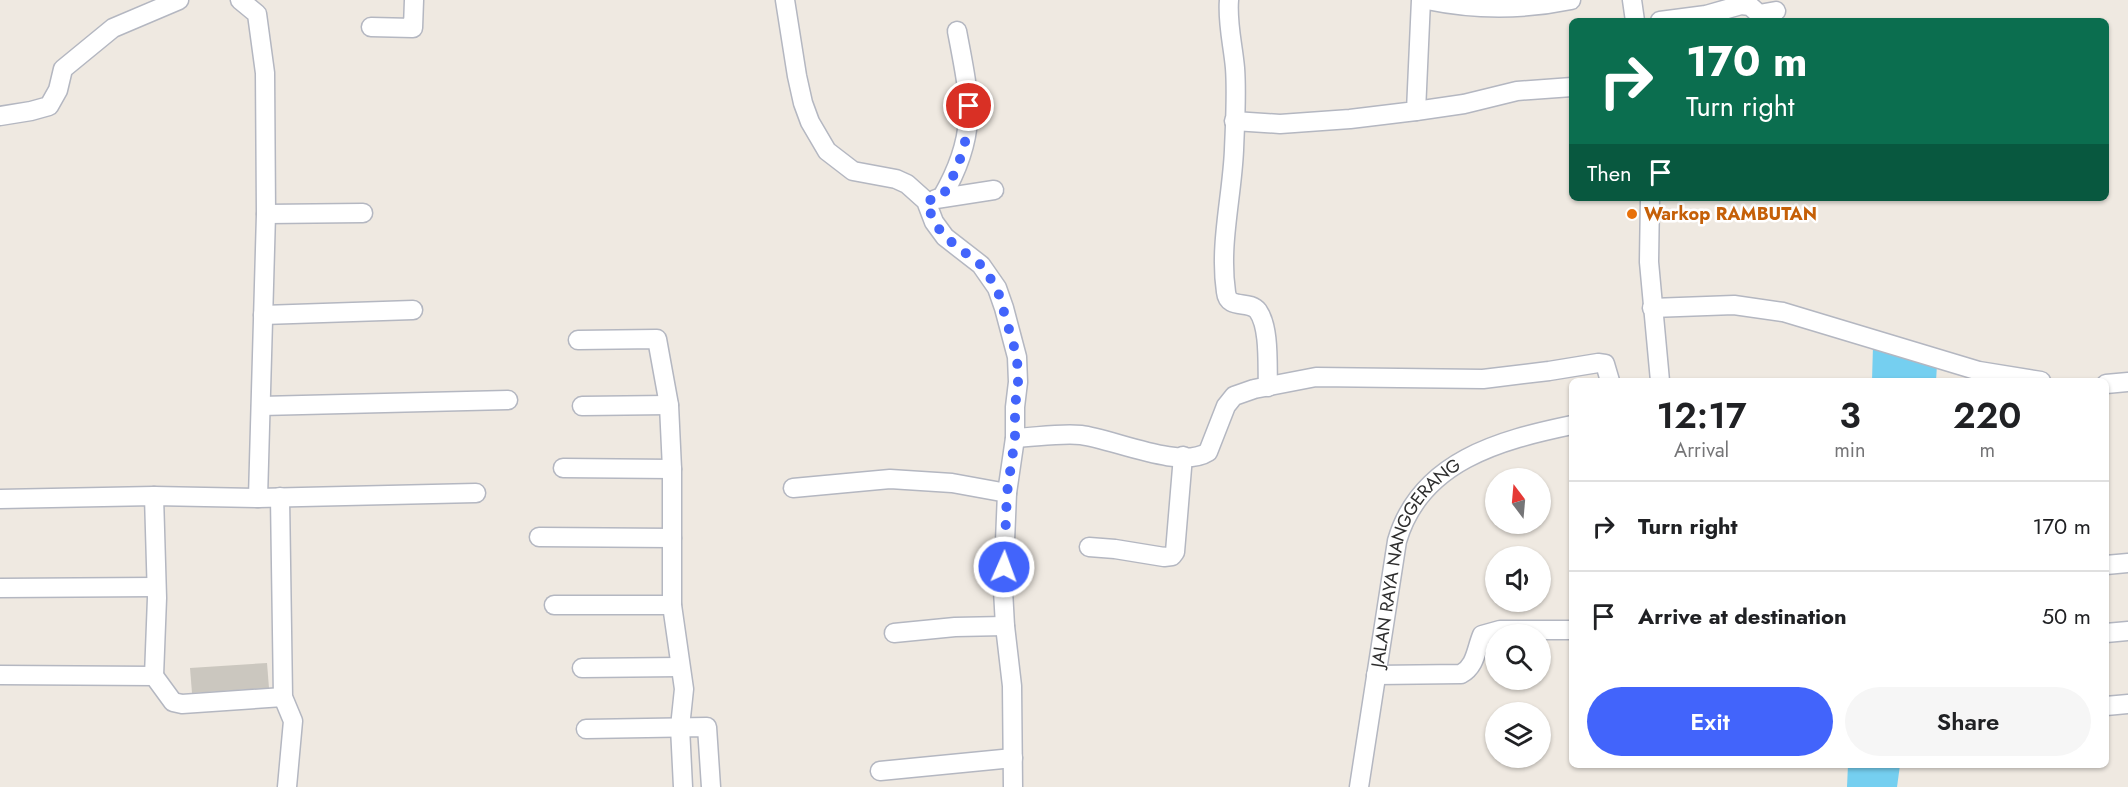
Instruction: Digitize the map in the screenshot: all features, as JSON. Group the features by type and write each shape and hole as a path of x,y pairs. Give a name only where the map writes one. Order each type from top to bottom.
{"street":[{"path":"0,116 49,106 58,90 63,69 113,28 179,0"},
{"path":"240,0 257,14 265,73 266,214 258,498"},
{"path":"371,27 412,28 414,0"},
{"path":"784,0 803,103 810,122 827,151 853,171 896,179 934,199 994,190"},
{"path":"1229,0 1228,12 1235,68 1234,152 1224,267 1226,295 1236,304 1253,306 1257,309 1266,340 1268,387"},
{"path":"1416,111 1421,0"},
{"path":"1427,0 1452,5 1503,8 1547,5 1571,0"},
{"path":"1632,0 1635,18"},
{"path":"1683,18 1706,15 1741,5 1750,6 1759,14 1776,11"},
{"path":"957,31 969,94 969,119 963,156 934,199 934,222 945,237 981,265 997,288 1017,357 1015,438 1007,493 1003,590 1012,686 1013,787"},
{"path":"1234,121 1280,124 1350,119 1464,104 1517,91 1569,87"},
{"path":"1650,201 1649,262 1660,378"},
{"path":"266,214 363,213"},
{"path":"1652,308 1734,304 1783,312 1979,371 2022,378"},
{"path":"263,315 413,310"},
{"path":"578,340 657,339 669,405 672,469 672,605 684,689 680,727 682,787"},
{"path":"1015,438 1079,435 1172,456 1195,457 1208,452 1226,406 1234,396 1254,389 1316,376 1483,379 1550,372 1598,363 1605,364 1609,378"},
{"path":"2109,384 2128,382"},
{"path":"261,406 508,400"},
{"path":"582,406 669,405"},
{"name":"JALAN RAYA NANGGERANG","path":"1359,787 1397,541 1403,522 1423,491 1441,476 1486,448 1514,438 1569,427"},
{"path":"1089,547 1164,557 1172,556 1175,552 1183,456"},
{"path":"563,468 672,469"},
{"path":"794,488 890,479 952,483 1007,493"},
{"path":"0,499 154,496 258,498 476,493"},
{"path":"154,496 156,587 154,676 173,702 182,704 282,697"},
{"path":"280,497 282,697 293,721 287,787"},
{"path":"539,537 672,538"},
{"path":"2109,565 2128,563"},
{"path":"0,588 156,587"},
{"path":"554,605 672,605"},
{"path":"894,633 955,627 1005,627"},
{"path":"1376,675 1461,674 1473,663 1482,635 1500,630 1569,630"},
{"path":"2109,633 2128,631"},
{"path":"582,668 681,667"},
{"path":"0,675 154,676"},
{"path":"2109,706 2128,704"},
{"path":"586,729 707,727 711,787"},
{"path":"880,771 1013,758"}],"water":[{"path":"1873,346 1937,365 1936,378 1872,378"},
{"path":"1848,768 1900,768 1897,787 1847,787"}],"building":[{"path":"267,663 269,688 192,693 190,668"}],"place":[{"name":"Warkop RAMBUTAN","path":"1632,214"}],"route":[{"path":"969,106 963,156 952,181 942,197 926,201 934,222 945,237 981,265 997,288 1017,357 1015,438 1007,493 1004,567"}]}
